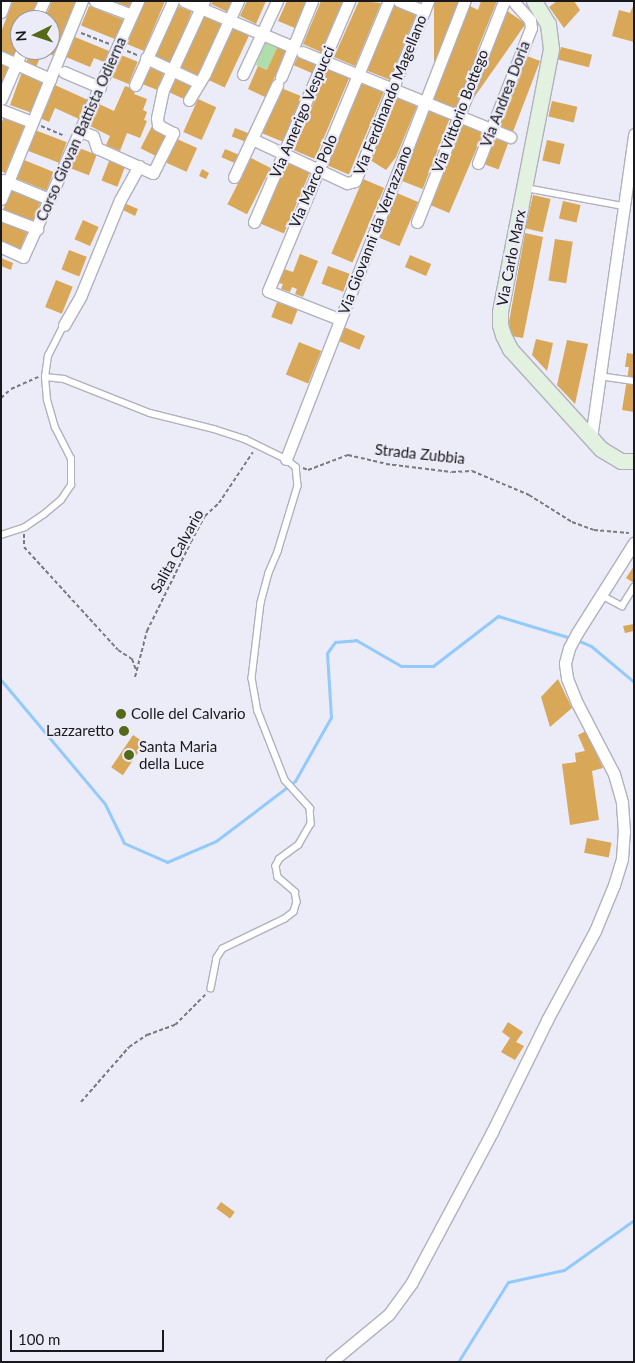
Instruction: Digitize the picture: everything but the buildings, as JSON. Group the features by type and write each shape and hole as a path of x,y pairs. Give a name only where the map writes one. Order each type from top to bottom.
{"main road":[{"name":"Via Carlo Marx","path":"534,1 548,24 550,49 500,312 503,336 510,349 590,438 608,455 621,461 634,461"}],"street":[{"path":"1,12 6,1"},
{"path":"1,199 5,181 32,122 82,1"},
{"path":"95,1 131,15"},
{"name":"Corso Giovan Battista Odierna","path":"1,247 23,257 79,136 138,1"},
{"path":"135,85 173,1"},
{"path":"184,1 203,5 323,62 392,88 424,103 510,137"},
{"path":"189,100 197,82 205,73 238,1"},
{"path":"244,74 277,1"},
{"path":"234,178 279,81 298,50 312,1"},
{"name":"Via Amerigo Vespucci","path":"254,222 350,1"},
{"name":"Via Marco Polo","path":"339,319 268,291 389,1"},
{"path":"399,1 426,6"},
{"name":"Via Giovanni da Verrazzano","path":"286,459 339,319 465,1"},
{"name":"Via Vittorio Bottego","path":"417,222 504,1"},
{"name":"Via Andrea Doria","path":"478,163 531,28 530,20 513,1"},
{"path":"79,136 93,136 97,148 153,173 172,134 158,125 157,118 163,90 203,5"},
{"name":"Via Ferdinando Magellano","path":"318,170 346,183 355,181 426,6"},
{"path":"1,58 50,79"},
{"path":"146,58 197,82"},
{"path":"1,99 18,60"},
{"path":"64,72 100,87"},
{"path":"1,110 32,122"},
{"path":"590,438 634,134"},
{"path":"252,138 318,170"},
{"path":"64,325 81,295 120,200 139,166"},
{"path":"5,181 49,200"},
{"path":"1,215 37,229"},
{"path":"331,1362 388,1314 401,1300 412,1282 492,1132 547,1020 595,930 614,885 622,858 624,832 622,802 614,774 577,703 567,678 565,662 569,648 577,633 634,543"}],"lane":[{"path":"524,188 624,206"},
{"path":"1,535 25,527 61,500 71,485 71,459 55,428 45,377 48,356 64,325"},
{"path":"599,376 634,380"},
{"path":"45,377 64,379 150,413 214,428 257,445 286,459 296,467 298,486 261,603 252,678 258,711 285,780 310,808 311,824 299,845 280,859 275,870 278,877 295,892 296,908 286,919 223,949 217,958 211,988"},
{"path":"601,595 622,606 634,587"}],"path":[{"path":"71,29 146,58"},
{"path":"50,130 79,136"},
{"path":"1,398 11,389 34,377 45,377"},
{"name":"Salita Calvario","path":"25,527 24,547 118,650 132,659 136,668 135,677 147,631 191,542 205,516 219,503 257,445"},
{"name":"Strada Zubbia","path":"286,459 308,470 348,455 386,464 452,472 472,471 529,495 572,522 594,530 634,535"},
{"path":"81,1102 129,1047 147,1035 175,1025 201,1002 211,988"}],"green space":[{"path":"266,41 278,46 268,70 256,65"}],"waterway":[{"path":"1,680 105,804 124,843 167,862 216,841 295,781 331,717 327,653 335,642 356,640 401,666 433,666 498,616 571,638"},
{"path":"577,640 591,646 634,682"},
{"path":"458,1362 508,1282 564,1270 634,1220"}],"place":[{"name":"Colle del Calvario","path":"121,714"},
{"name":"Lazzaretto","path":"124,731"},
{"name":"Santa Maria della Luce","path":"129,755"}]}
